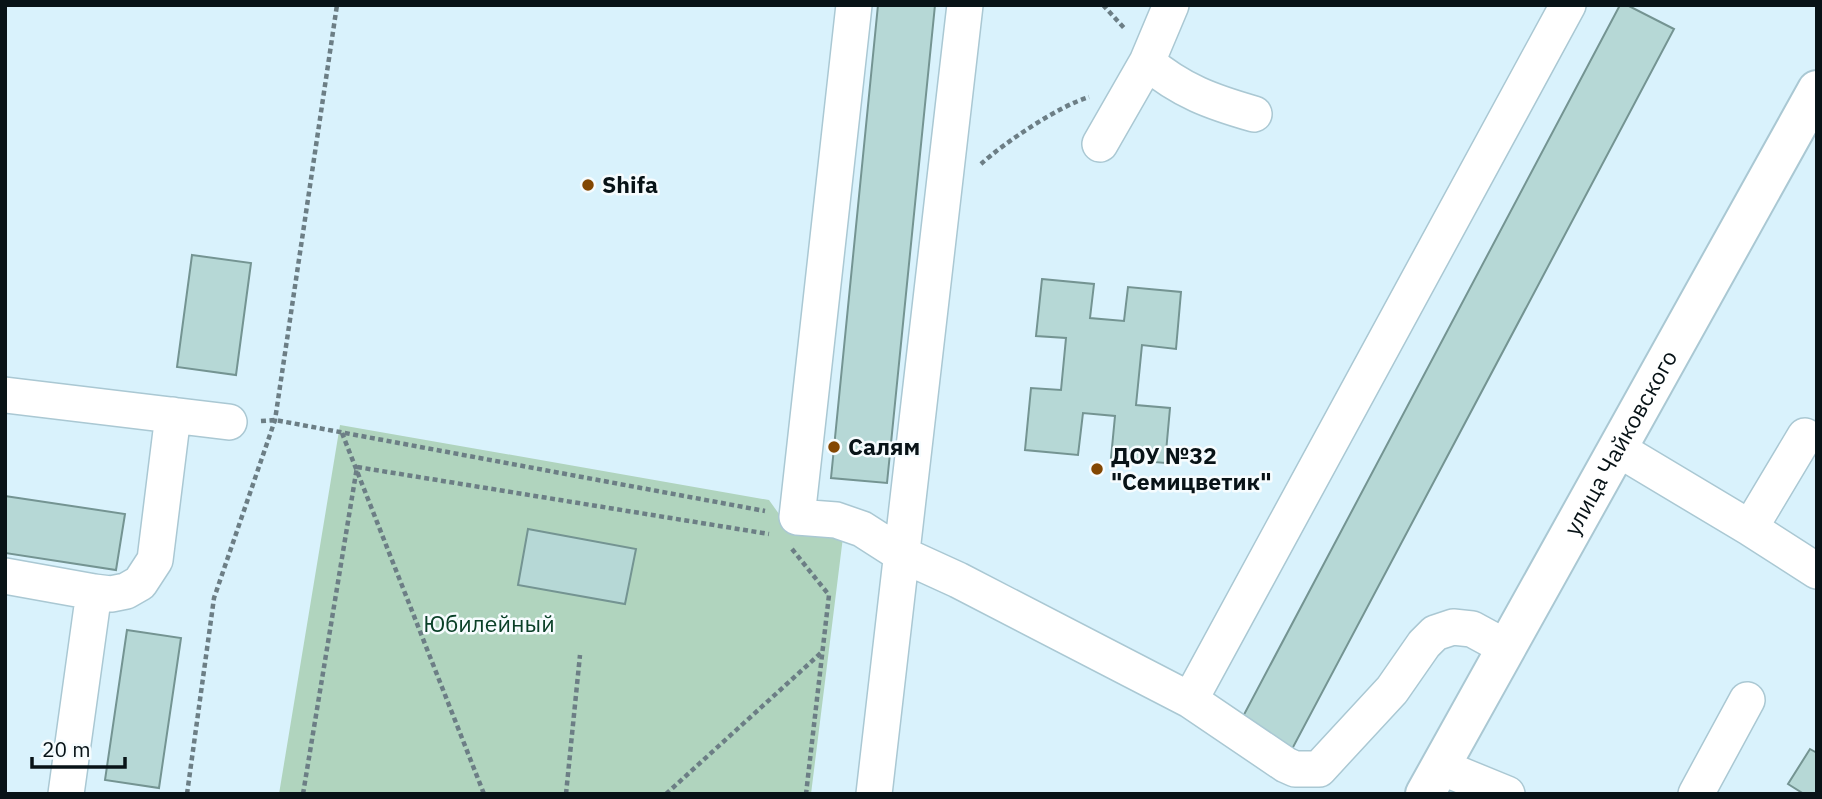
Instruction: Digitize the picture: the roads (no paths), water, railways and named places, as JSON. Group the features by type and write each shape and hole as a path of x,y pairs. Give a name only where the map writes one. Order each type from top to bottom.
{"main road":[{"name":"улица Чайковского","path":"1433,781 1817,90"}],"street":[{"path":"854,5 789,533 836,520 850,524 901,554 958,580 1190,700 1295,769 1319,769 1392,690 1424,644 1435,633 1452,627 1472,629 1507,648"},
{"path":"874,794 965,5"},
{"path":"1100,144 1140,74 1171,5"},
{"path":"1190,700 1567,5"},
{"path":"1140,74 1167,79 1187,91 1254,114"},
{"path":"5,395 229,422"},
{"path":"5,576 111,594 126,591 140,583 155,560 173,415"},
{"path":"1750,528 1805,436"},
{"path":"1618,449 1817,571"},
{"path":"66,794 94,592"},
{"path":"1696,794 1747,700"},
{"path":"1433,781 1507,794"}],"place":[{"name":"Shifa","path":"588,185"},
{"name":"Салям","path":"834,447"},
{"name":"ДОУ №32 \"Семицветик\"","path":"1097,469"}],"park label":[{"name":"Юбилейный","path":"489,624"}]}
